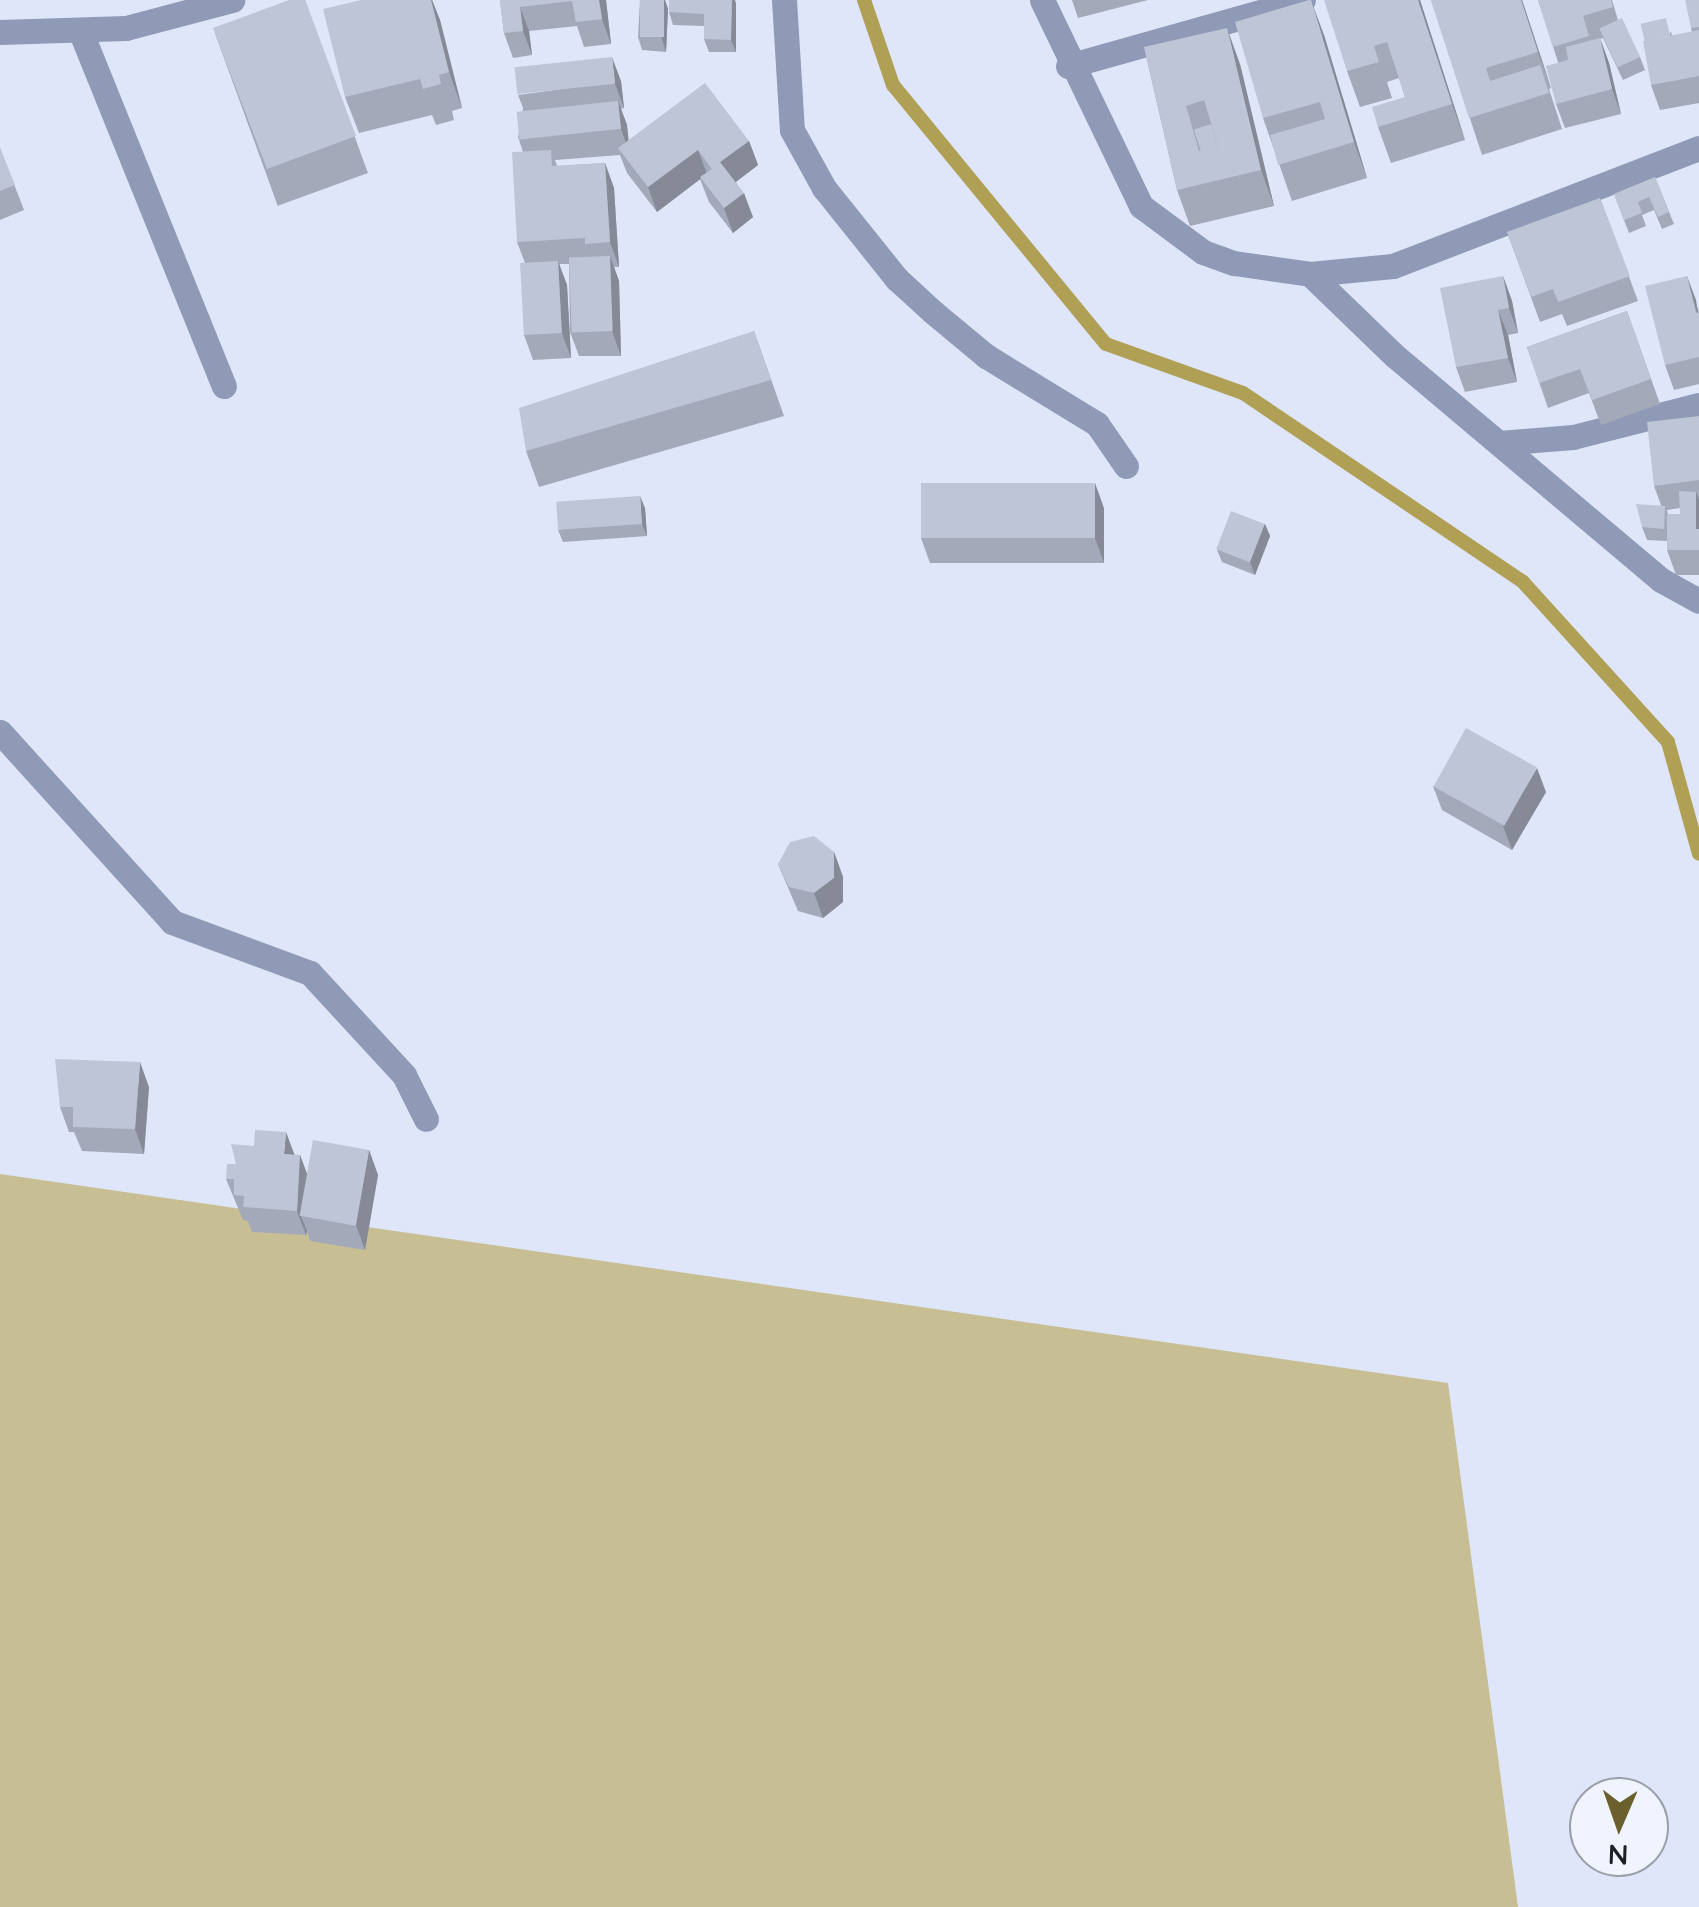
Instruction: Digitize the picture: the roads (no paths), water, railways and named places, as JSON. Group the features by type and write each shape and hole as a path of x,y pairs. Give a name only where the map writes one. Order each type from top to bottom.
{"street":[{"path":"0,32 126,28 232,0"},
{"path":"784,0 792,130 824,188 897,279 932,312 986,356 1098,424 1126,466"},
{"path":"1042,0 1068,66 1141,206 1203,252 1310,274 1393,266 1699,148"},
{"path":"1068,66 1302,0"},
{"path":"80,30 224,386"},
{"path":"1310,274 1499,443 1661,580 1699,600"},
{"path":"1499,443 1573,437 1699,405"},
{"path":"0,732 172,922 310,973 404,1075 426,1119"}],"waterway":[{"path":"864,0 893,85 1106,344 1243,393 1523,582 1668,742 1699,854"}]}
